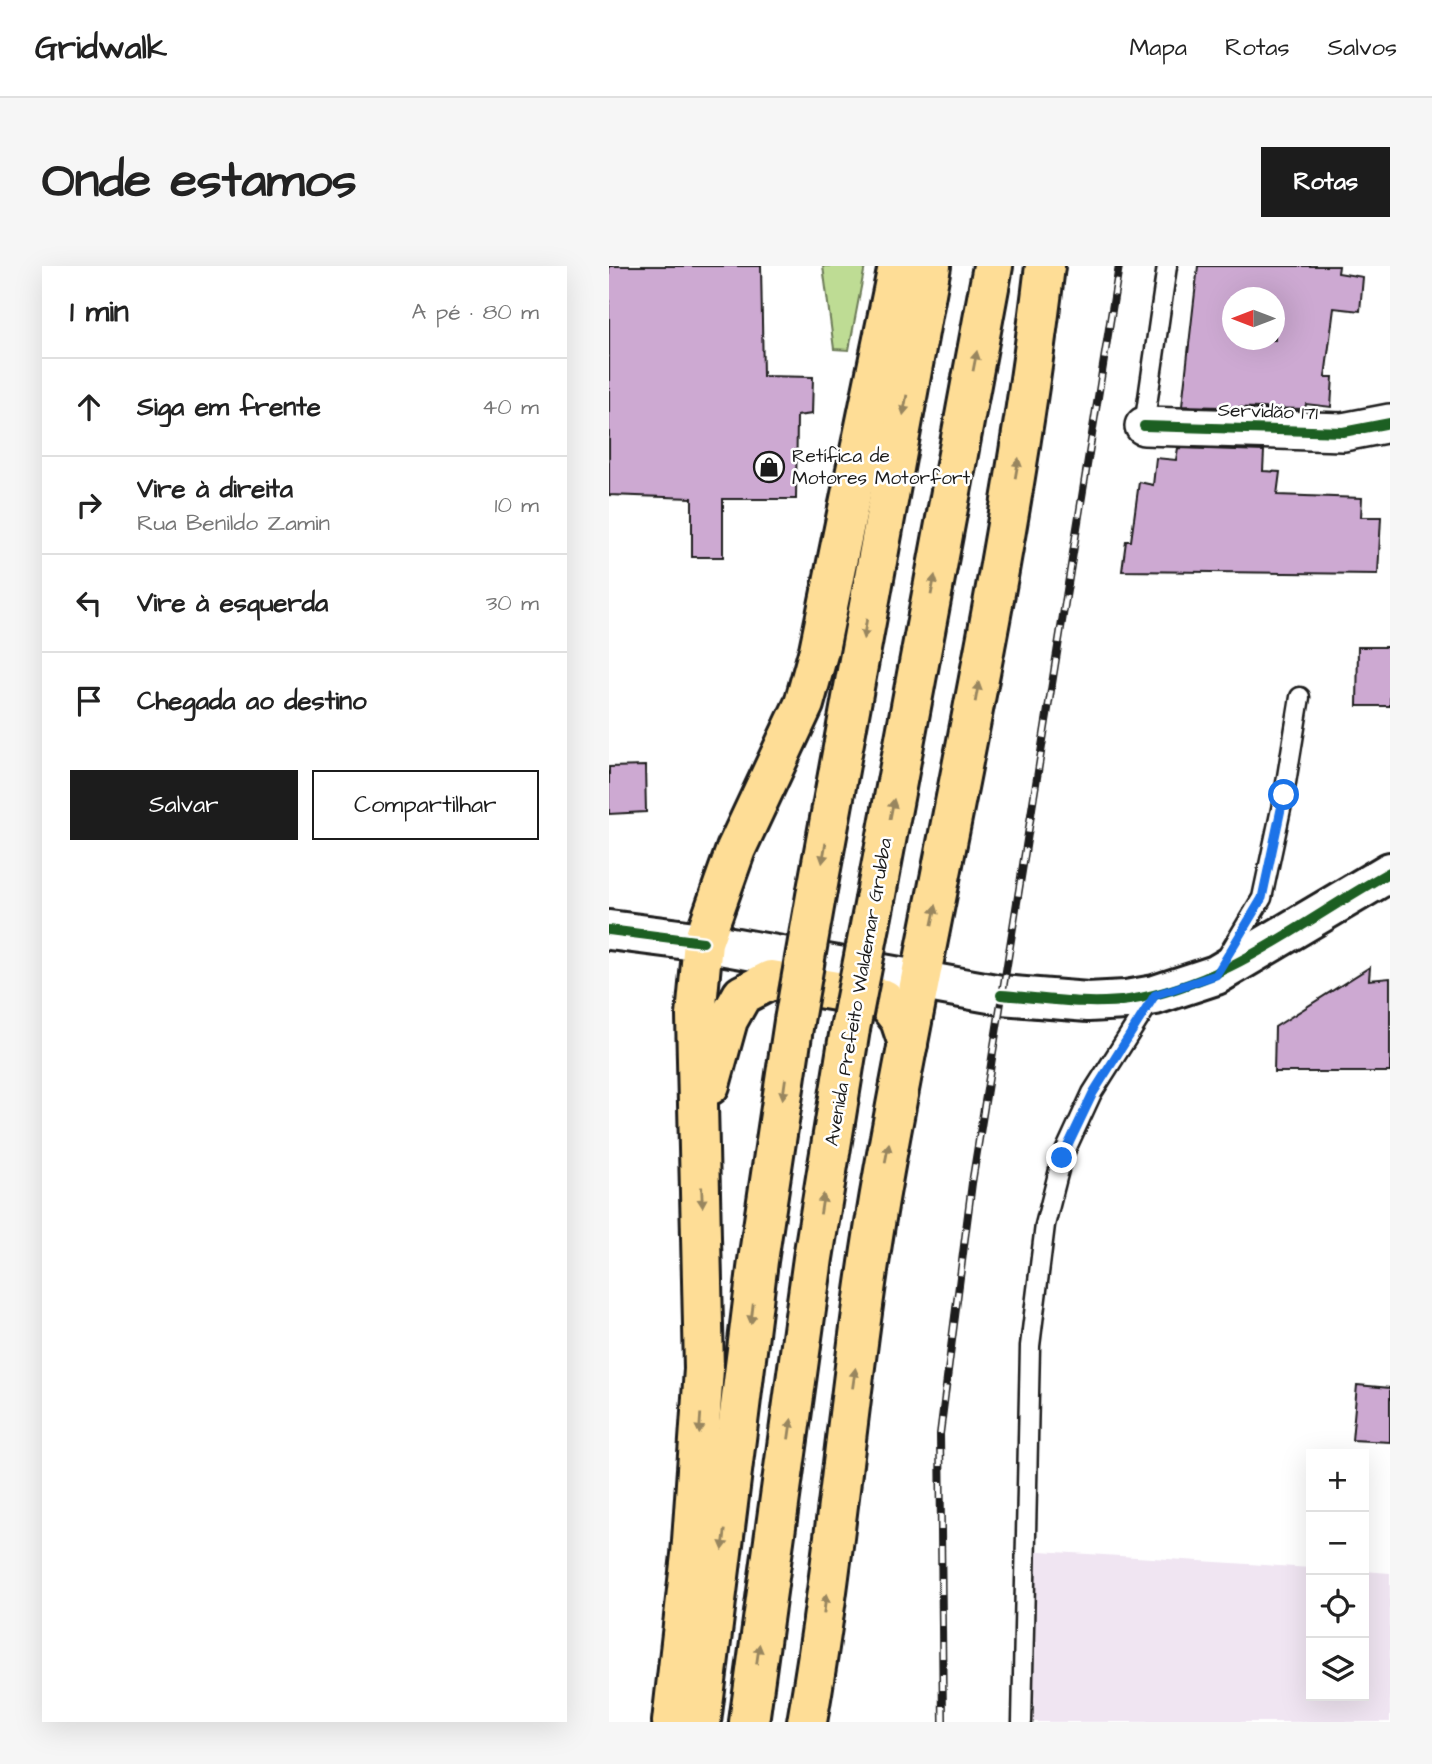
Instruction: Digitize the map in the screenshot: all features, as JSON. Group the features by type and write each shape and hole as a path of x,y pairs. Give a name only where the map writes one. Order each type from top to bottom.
{"highway":[{"path":"672,1722 691,1555 704,1369 696,1016 703,942 736,849 804,704 822,636 898,266"},
{"path":"701,1722 758,1261 794,1021 931,266"},
{"name":"Avenida Prefeito Waldemar Grubba","path":"749,1722 813,1258 850,1029 993,266"},
{"path":"807,1722 883,1175 960,789 1029,398 1045,266"},
{"path":"700,1145 712,1071 728,1020 742,995 771,980 884,999 901,1020 908,1044"}],"main road":[{"path":"609,930 703,942 1001,995 1088,1002 1155,995 1216,975 1390,872"}],"street":[{"name":"Servidão 171","path":"1144,426 1343,432 1390,423"}],"lane":[{"path":"1144,426 1167,266"},
{"path":"1216,975 1262,898 1284,795 1300,697"},
{"path":"1022,1722 1030,1346 1045,1225 1062,1158 1093,1093 1155,995"}],"shaded area":[{"path":"1024,1550 1306,1568 1306,1701 1369,1701 1369,1571 1390,1573 1390,1722 1025,1722"}],"green space":[{"path":"823,266 865,266 849,350 834,349"}],"building":[{"path":"609,266 761,266 763,376 813,377 812,414 797,416 796,499 723,499 723,557 692,557 692,498 609,495"},
{"path":"1198,266 1339,266 1338,273 1363,277 1360,311 1334,308 1325,377 1333,377 1331,407 1306,404 1305,409 1182,406"},
{"path":"1178,448 1264,451 1263,471 1280,472 1277,495 1362,498 1361,517 1381,517 1378,574 1122,571 1126,541 1131,541 1139,482 1153,485 1156,458 1176,460"},
{"path":"1358,647 1390,647 1390,706 1357,706"},
{"path":"645,766 646,812 609,814 609,767"},
{"path":"1370,967 1369,980 1390,978 1390,1072 1274,1072 1275,1027"},
{"path":"1357,1385 1390,1388 1390,1442 1352,1440"}],"railway":[{"path":"943,1722 940,1434 972,1183 1119,266"}],"cycle path":[{"path":"1144,426 1343,432 1390,423"},
{"path":"1001,995 1113,1002 1165,992 1199,980 1264,948 1390,872"},
{"path":"609,930 703,942"}],"place":[{"name":"Retífica de Motores Motorfort","path":"769,467"}],"route":[{"path":"1062,1158 1093,1093 1155,995 1216,975 1262,898 1284,795"}]}
